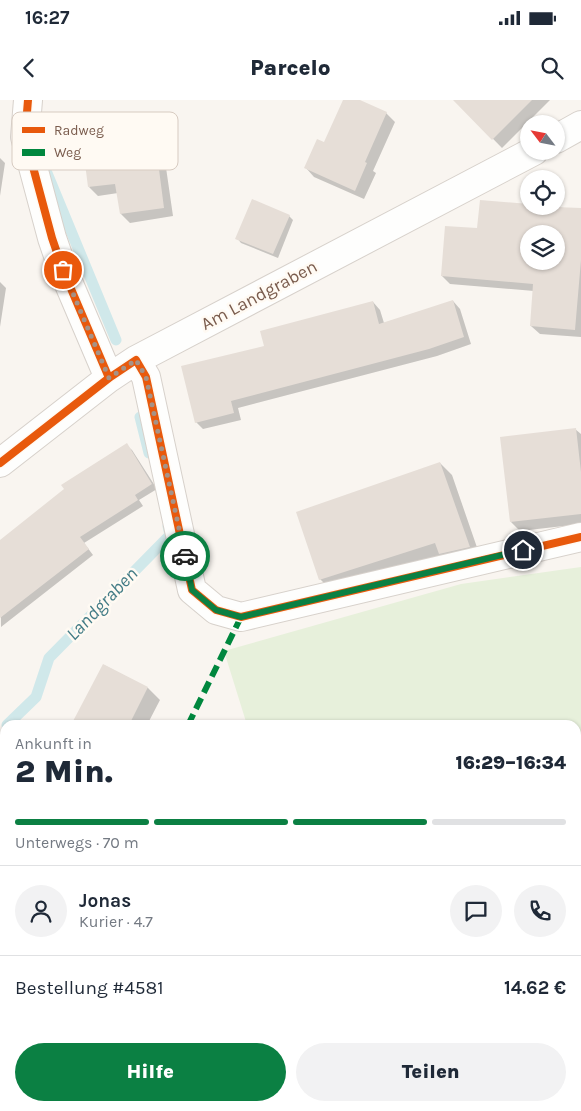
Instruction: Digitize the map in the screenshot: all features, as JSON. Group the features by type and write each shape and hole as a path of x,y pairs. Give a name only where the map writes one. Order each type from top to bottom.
{"street":[{"path":"565,134 581,125"},
{"name":"Am Landgraben","path":"0,463 109,378 136,360 520,158"},
{"path":"34,170 52,238 63,270 109,378"},
{"path":"136,360 146,377 192,590 216,610 241,617 581,537"}],"green space":[{"path":"581,567 581,720 245,720 224,651 461,584"}],"building":[{"path":"343,100 360,100 387,112 365,162 367,163 355,191 304,168 317,139 324,142"},
{"path":"453,100 532,100 492,140"},
{"path":"86,170 159,170 164,208 120,214 115,184 88,187"},
{"path":"252,199 290,215 273,254 235,239"},
{"path":"480,200 520,203 520,215 565,215 565,207 581,208 581,260 575,330 530,326 533,284 441,276 445,226 477,228"},
{"path":"453,300 464,337 429,349 231,401 234,413 195,423 181,366 264,346 260,331 373,301 379,324"},
{"path":"576,428 581,472 581,514 510,522 500,437"},
{"path":"127,443 152,484 135,495 138,500 80,537 89,549 0,618 0,540 64,489 61,485"},
{"path":"440,462 470,547 439,554 435,543 319,580 296,512"},
{"path":"103,664 148,687 132,720 74,720"}],"waterway":[{"name":"Landgraben","path":"47,173 116,340"},
{"name":"Landgraben","path":"140,417 149,453"},
{"name":"Landgraben","path":"12,720 36,697 49,658 170,535 168,526"}],"marked path":[{"path":"190,720 241,617"}],"cycle path":[{"path":"27,112 28,100"},
{"path":"34,170 52,238 63,270 109,378"},
{"path":"0,463 109,378 136,360 146,377 192,590 216,610 241,617 581,537"}],"way so far":[{"path":"63,270 109,378 136,360 146,377 185,556"}],"route":[{"path":"185,556 192,590 216,610 241,617 523,550"}]}
